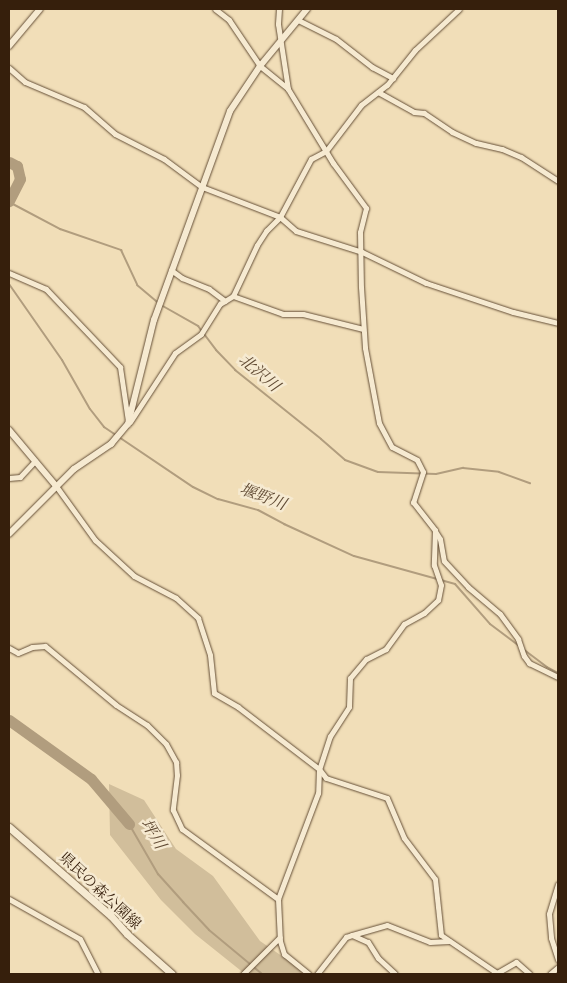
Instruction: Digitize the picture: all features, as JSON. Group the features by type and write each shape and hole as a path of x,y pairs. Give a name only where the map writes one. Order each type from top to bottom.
{"main road":[{"name":"県民の森公園線","path":"9,827 110,916 127,934 172,974"}],"street":[{"path":"9,46 40,9"},
{"path":"214,9 229,20 260,66 288,90 349,187 366,208 360,232 365,348 379,423 392,448 417,460 422,475 413,502 440,539 444,561 468,587 500,614 519,642 529,663 558,678"},
{"path":"279,9 280,42 288,90"},
{"path":"128,424 158,308 230,111 260,66 307,9"},
{"path":"9,534 74,469 116,438 128,424 175,353 201,334 220,304 233,296 257,244 266,231 280,218 310,159 326,151 361,104 393,78 415,50 458,9"},
{"path":"298,20 336,39 372,67 393,78"},
{"path":"9,68 25,82 84,107 115,134 164,159 202,188 280,218 296,230 362,252 426,283 512,312 558,323"},
{"path":"378,92 414,112 424,113 452,132 476,143 502,149 521,157 558,181"},
{"path":"171,270 182,278 209,289 226,300"},
{"path":"9,273 46,289 120,367 128,424"},
{"path":"233,296 283,314 303,314 364,329"},
{"path":"9,430 56,486 95,540 134,576 176,598 198,618 210,655 214,693 238,707 319,769 326,778 387,798 404,838 435,879 440,935 497,973 516,962 530,974"},
{"path":"9,478 20,477 35,461"},
{"path":"309,974 284,954 280,937 278,899 318,793 319,769 330,736 349,707 350,678 366,659 386,649 404,624 424,613 438,600 441,584 434,565 434,530"},
{"path":"9,648 18,652 32,647 45,646 116,706 148,725 166,744 176,762 177,775 173,810 182,829 278,899"},
{"path":"558,884 549,914 551,938 558,960"},
{"path":"9,899 80,939 98,974"},
{"path":"317,974 346,937 387,925 430,942 449,941"},
{"path":"352,935 368,942 378,958 395,974"},
{"path":"243,974 280,937"},
{"path":"550,974 558,968"}],"shaded area":[{"path":"109,784 144,800 176,849 213,876 260,941 308,974 245,974 195,934 161,900 110,835"}],"waterway":[{"name":"堰野川","path":"9,162 17,166 20,179 9,201"},
{"name":"北沢川","path":"9,202 60,229 121,250 137,285 157,302"},
{"name":"堰野川","path":"9,284 62,360 90,409 104,427 193,487 218,499 258,510 354,556 455,584 490,624 518,645"},
{"name":"北沢川","path":"161,305 198,326 216,350 235,370 345,460 378,472 436,474 463,468 499,472 530,483"},
{"name":"堰野川","path":"523,649 558,673"},
{"name":"坪川","path":"9,720 91,779 129,824"},
{"name":"坪川","path":"129,824 158,874 209,930 262,974"}]}
